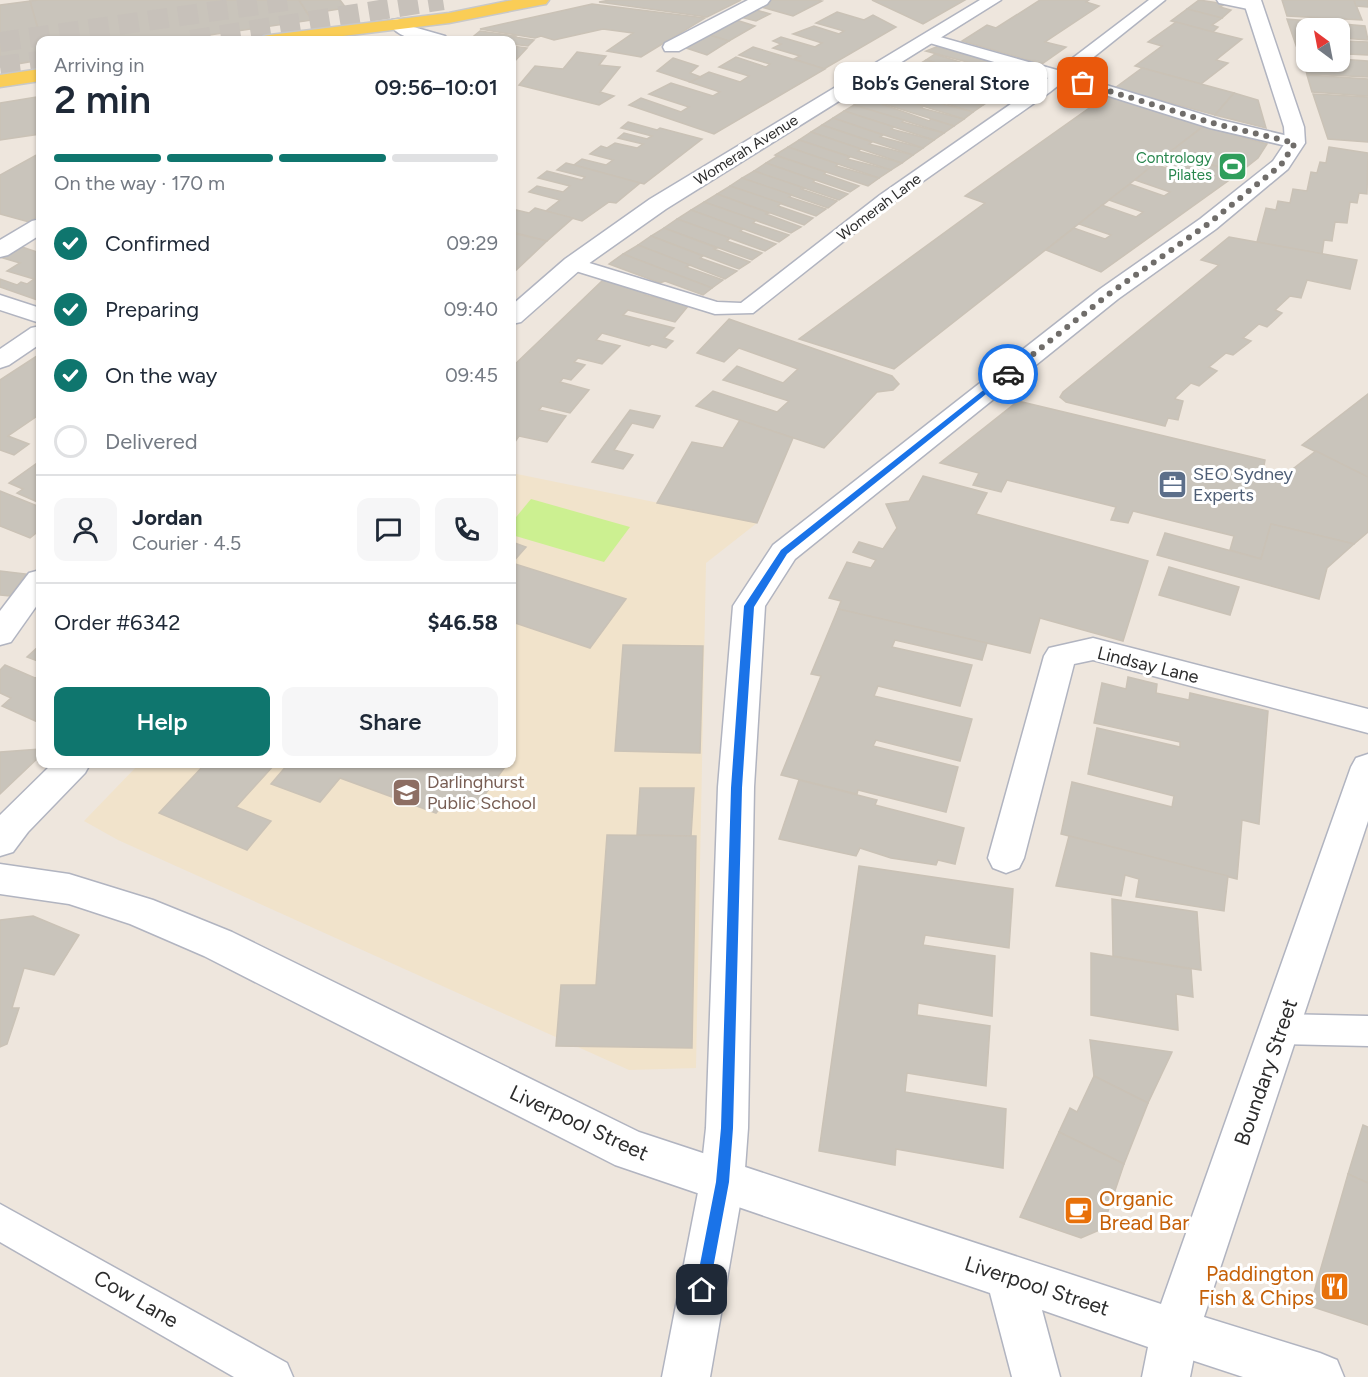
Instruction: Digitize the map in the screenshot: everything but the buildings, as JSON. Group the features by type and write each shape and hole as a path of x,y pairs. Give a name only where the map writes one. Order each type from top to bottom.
{"main road":[{"path":"312,36 488,11 540,0"},
{"path":"398,24 395,12 403,5 428,6 454,12 488,11"},
{"path":"398,24 415,19 428,6"},
{"path":"0,81 36,76"}],"street":[{"path":"672,47 761,0"},
{"name":"Womerah Avenue","path":"516,314 573,264 658,204 992,0"},
{"path":"686,1377 723,1182 728,1108 736,788 749,606 784,552 1109,294 1208,224 1281,165 1295,143 1294,127 1252,3"},
{"path":"398,24 404,30 425,36"},
{"path":"0,250 36,228"},
{"path":"0,302 36,314"},
{"path":"0,360 36,336"},
{"path":"0,634 36,585"},
{"name":"Lindsay Lane","path":"1006,858 1060,656 1093,649 1368,722"},
{"name":"Boundary Street","path":"1166,1377 1175,1332 1281,1029 1368,767"},
{"path":"0,842 15,822 69,768"},
{"name":"Liverpool Street","path":"0,879 69,890 140,911 218,944 630,1150 1175,1332 1320,1377"},
{"path":"1010,1277 1036,1377"}],"lane":[{"name":"Womerah Lane","path":"573,264 715,308 746,309 886,199 1060,76 1158,0"},
{"path":"1224,0 1252,3"},
{"path":"928,38 1060,76"},
{"path":"1083,83 1216,124 1295,143"},
{"path":"1281,1029 1368,1031"},
{"name":"Cow Lane","path":"0,1222 273,1377"}],"shaded area":[{"name":"Darlinghurst Public School","path":"516,474 757,523 706,563 696,1068 629,1070 118,840 84,821 135,768 516,768"}],"green space":[{"path":"531,499 630,527 604,562 516,536 516,517"}],"tunnel":[{"path":"42,36 293,0"},
{"path":"216,36 443,0"},
{"path":"0,42 36,37"},
{"path":"0,66 36,62"}],"way so far":[{"path":"1008,374 1109,294 1208,224 1281,165 1295,143 1216,124 1083,83"}],"place":[{"name":"Bob’s General Store","path":"1083,83"},
{"name":"Contrology Pilates","path":"1233,167"},
{"name":"SEO Sydney Experts","path":"1172,484"},
{"name":"Darlinghurst Public School","path":"406,792"},
{"name":"Organic Bread Bar","path":"1078,1211"},
{"name":"Paddington Fish & Chips","path":"1335,1286"}],"route":[{"path":"702,1290 723,1182 727,1128 736,788 749,606 784,552 1008,374"}]}
